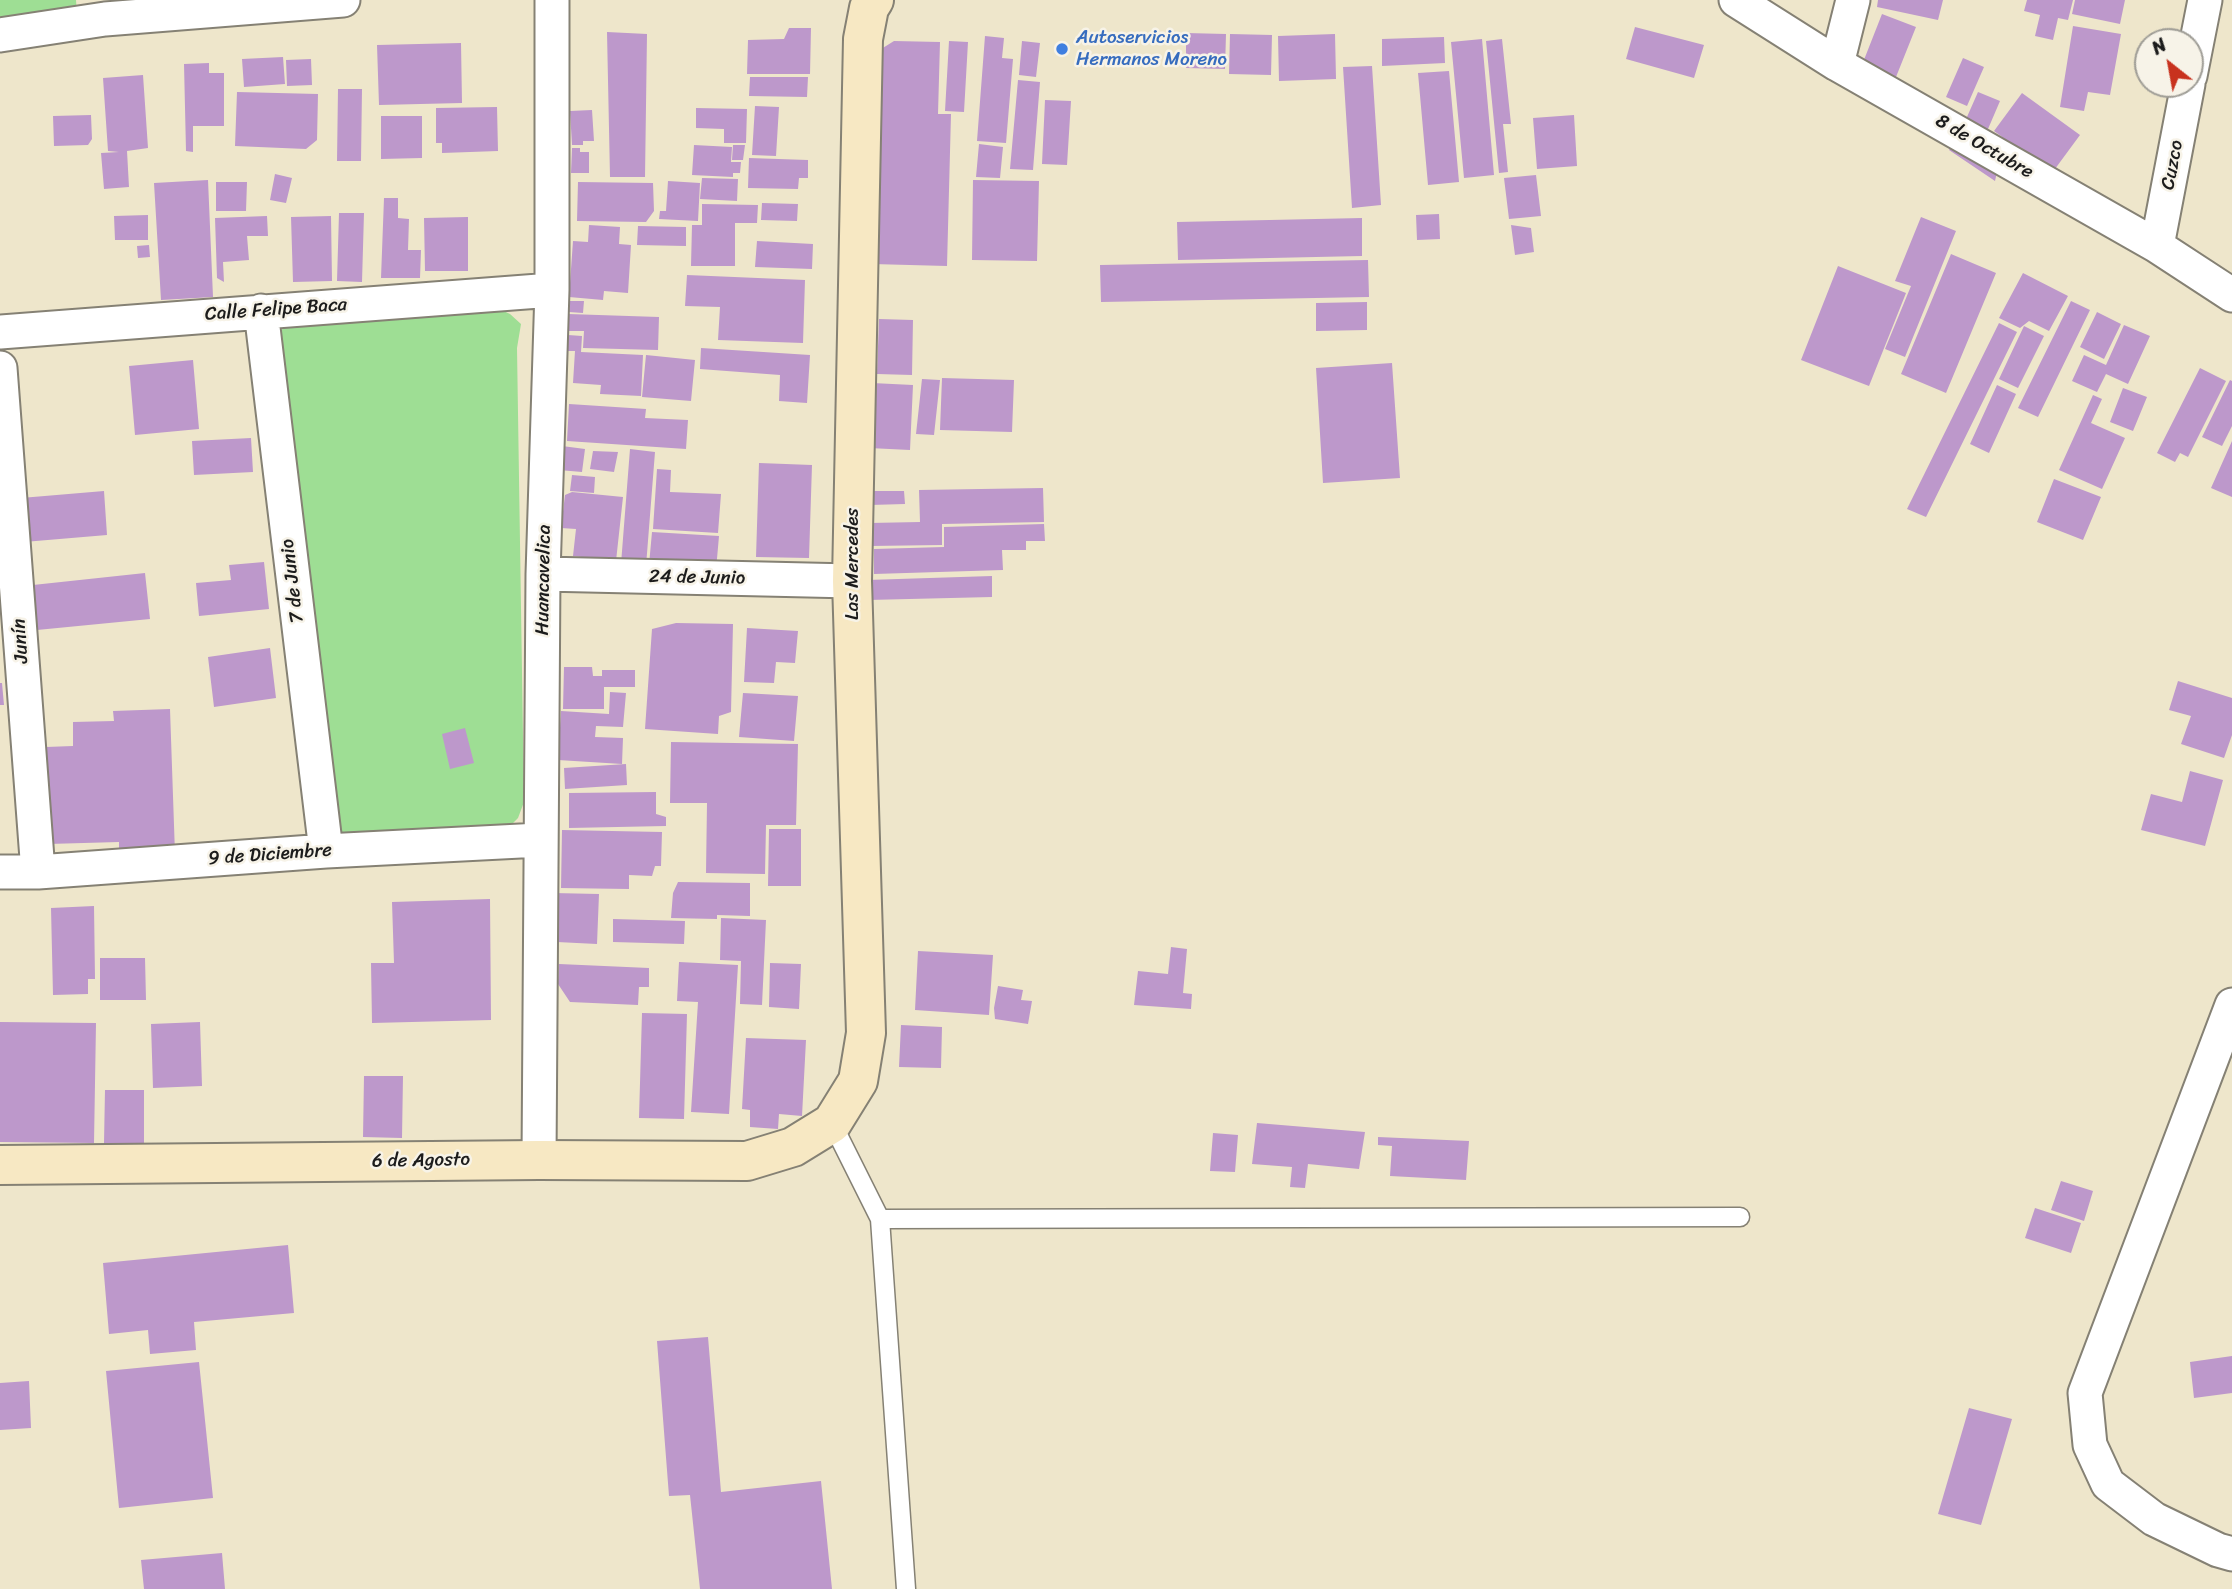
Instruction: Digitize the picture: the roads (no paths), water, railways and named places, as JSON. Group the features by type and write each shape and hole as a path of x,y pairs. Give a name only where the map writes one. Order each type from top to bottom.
{"street":[{"path":"0,35 104,10 343,0"},
{"name":"Huancavelica","path":"539,1160 543,575 552,290 552,0"},
{"name":"Las Mercedes","path":"832,1123 858,1081 866,1033 852,581 863,39 869,8 874,0"},
{"name":"8 de Octubre","path":"1736,0 1838,64 2157,246 2232,295"},
{"path":"1838,64 1853,0"},
{"path":"2199,28 2205,0"},
{"name":"Cuzco","path":"2157,246 2185,98"},
{"name":"Calle Felipe Baca","path":"0,332 261,310 552,290"},
{"name":"7 de Junio","path":"261,310 326,851"},
{"name":"Junín","path":"0,368 38,872"},
{"name":"24 de Junio","path":"543,575 852,581"},
{"name":"9 de Diciembre","path":"0,872 38,872 326,851 540,840"},
{"path":"2232,1005 2085,1393 2090,1445 2108,1484 2154,1519 2232,1554"},
{"name":"6 de Agosto","path":"0,1165 539,1160 747,1161 793,1147 832,1123"}],"lane":[{"path":"832,1123 880,1219 906,1589"},
{"path":"880,1219 1740,1217"}],"place":[{"name":"Autoservicios Hermanos Moreno","path":"1062,49"}]}
